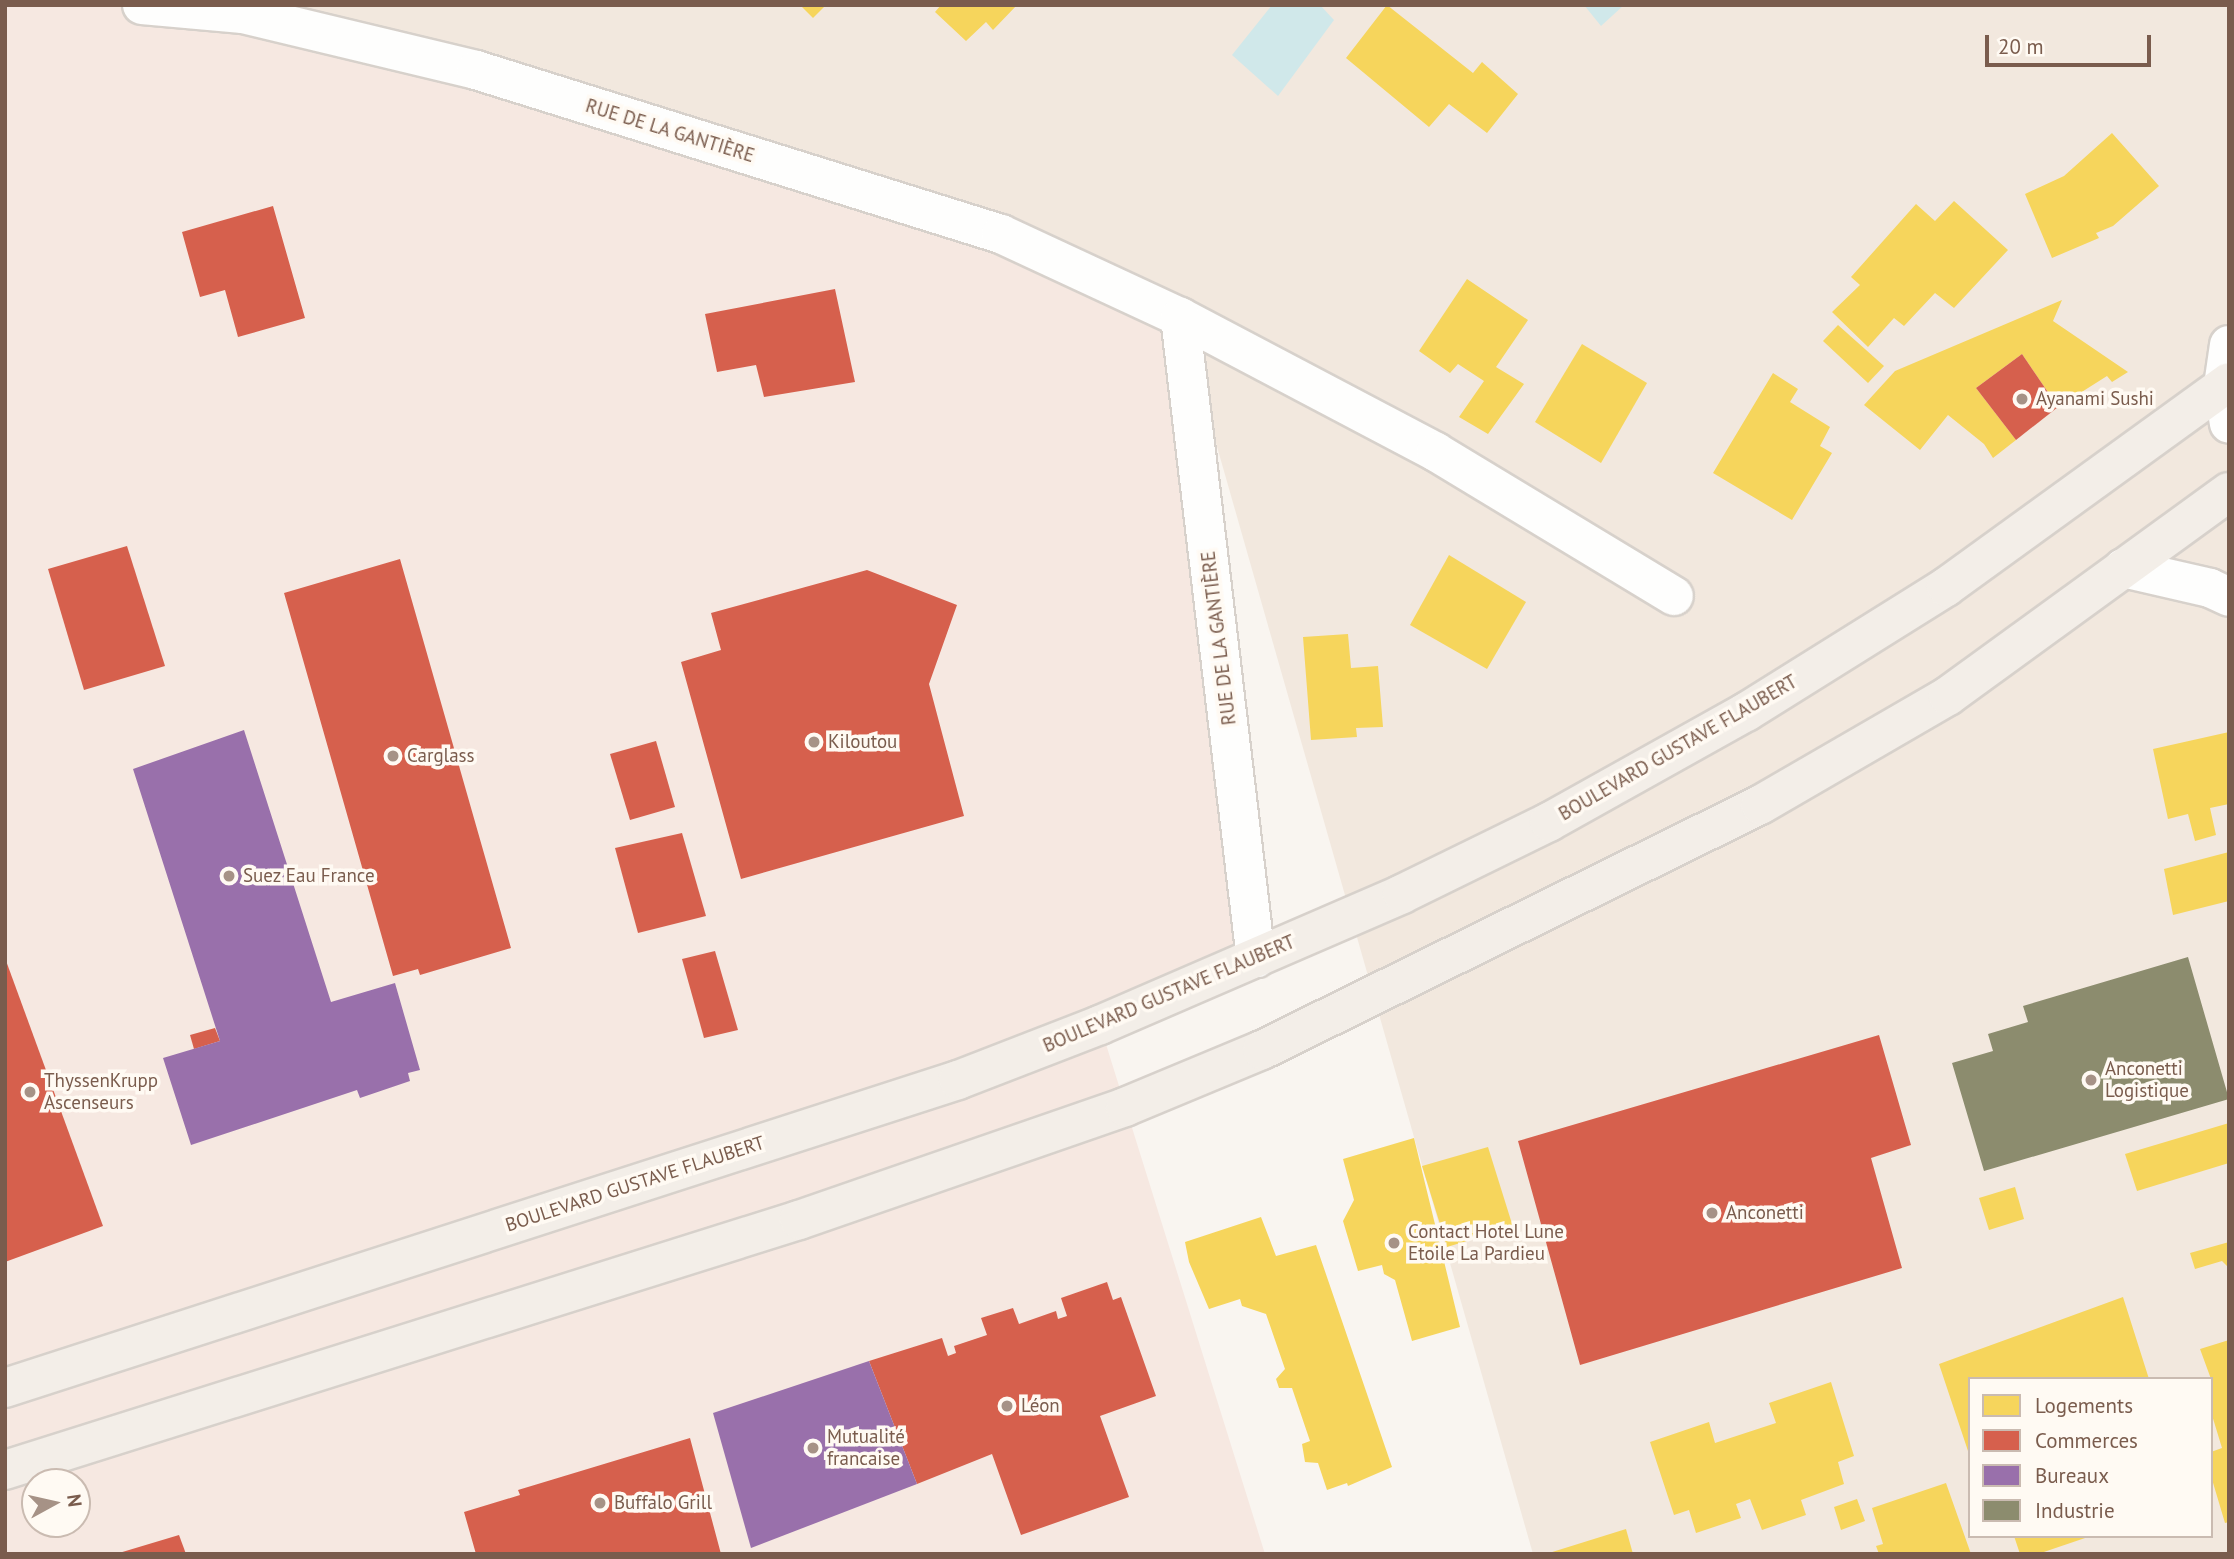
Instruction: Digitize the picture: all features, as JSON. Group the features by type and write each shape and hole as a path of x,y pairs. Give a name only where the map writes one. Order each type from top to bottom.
{"main road":[{"name":"BOULEVARD GUSTAVE FLAUBERT","path":"5,1388 958,1080 1256,959 1549,822 1746,712 1946,587 2226,384"},
{"path":"5,1470 772,1229 1115,1111 1262,1050 1760,805 1948,696 2229,492"}],"street":[{"name":"RUE DE LA GANTIÈRE","path":"142,5 243,14 476,70 1001,234 1180,317 1436,452 1674,596"},
{"name":"RUE DE LA GANTIÈRE","path":"1180,317 1256,959"},
{"path":"2229,345 2226,384 2229,424"},
{"path":"2123,568 2210,588 2229,597"}],"shaded area":[{"path":"5,5 142,5 476,70 1180,317 1256,959 1100,1025 1265,1554 5,1554"},
{"path":"142,5 2229,5 2229,1554 1533,1554 1180,317"}],"water":[{"path":"1272,5 1320,5 1334,20 1278,96 1232,55"},
{"path":"1584,5 1624,5 1601,26"}],"building: Logements":[{"path":"800,5 826,5 813,18"},
{"path":"941,5 1017,5 993,30 986,22 966,41 935,12"},
{"path":"1387,5 1473,73 1482,62 1518,94 1487,133 1449,104 1429,127 1346,58"},
{"path":"2112,133 2159,186 2113,226 2096,233 2099,238 2052,258 2025,194 2064,176"},
{"path":"1954,201 2008,250 1954,308 1935,293 1904,326 1894,318 1868,347 1832,312 1860,285 1851,277 1916,204 1935,221"},
{"path":"1467,279 1528,320 1496,367 1524,384 1488,434 1459,417 1484,381 1458,364 1450,373 1419,351"},
{"path":"2062,300 2053,321 2128,372 2112,382 2107,376 2058,407 2022,354 1976,388 2016,440 1993,458 1984,444 1948,415 1920,450 1864,405 1895,371"},
{"path":"1838,325 1884,366 1868,383 1823,341"},
{"path":"1582,344 1647,383 1601,463 1535,422"},
{"path":"1773,373 1798,389 1790,402 1830,427 1820,446 1832,453 1792,520 1713,473"},
{"path":"1449,555 1526,602 1487,669 1410,625"},
{"path":"1348,634 1351,668 1378,666 1383,727 1356,728 1357,737 1311,740 1303,637"},
{"path":"2229,732 2229,804 2210,808 2216,835 2195,841 2188,814 2168,819 2153,749"},
{"path":"2229,852 2229,901 2173,915 2164,869"},
{"path":"2229,1123 2229,1163 2137,1191 2125,1154"},
{"name":"Contact Hotel Lune Etoile La Pardieu","path":"1414,1138 1460,1327 1412,1341 1395,1280 1384,1274 1382,1265 1358,1271 1343,1221 1354,1200 1343,1159"},
{"path":"1488,1147 1513,1227 1447,1247 1422,1166"},
{"path":"2015,1187 2024,1219 1989,1230 1979,1198"},
{"path":"1261,1217 1276,1256 1316,1245 1392,1467 1348,1486 1347,1483 1327,1490 1318,1463 1305,1462 1302,1444 1310,1441 1292,1388 1279,1388 1276,1379 1285,1369 1266,1314 1242,1306 1240,1299 1209,1309 1189,1262 1185,1242"},
{"path":"2229,1242 2229,1268 2222,1261 2195,1269 2190,1253"},
{"path":"2123,1297 2148,1377 1968,1377 1968,1451 1939,1364"},
{"path":"2229,1340 2229,1522 2225,1523 2213,1483 2213,1451 2222,1448 2213,1419 2213,1377 2210,1377 2200,1349"},
{"path":"1831,1382 1854,1456 1838,1462 1844,1484 1801,1500 1806,1515 1762,1530 1750,1499 1736,1504 1741,1518 1696,1533 1689,1510 1674,1515 1650,1442 1709,1422 1715,1443 1776,1423 1769,1403"},
{"path":"1946,1483 1971,1554 1879,1554 1876,1546 1883,1544 1872,1508"},
{"path":"1857,1499 1865,1521 1841,1530 1834,1507"},
{"path":"1626,1529 1633,1554 1549,1553"},
{"path":"2015,1538 2085,1538 2038,1554 2020,1554"}],"building: Commerces":[{"path":"273,206 305,318 238,337 225,290 200,297 182,232"},
{"path":"835,289 855,382 764,397 756,365 717,372 705,314"},
{"path":"2022,354 2058,407 2016,440 1976,388"},
{"path":"127,546 165,666 84,690 48,569"},
{"name":"Carglass","path":"400,559 511,948 420,975 418,969 393,976 284,593"},
{"name":"Kiloutou","path":"867,570 957,605 929,684 964,816 741,879 681,662 721,650 711,613"},
{"path":"656,741 675,807 630,820 610,754"},
{"path":"682,833 706,916 638,933 615,848"},
{"path":"715,951 738,1030 704,1038 682,959"},
{"name":"ThyssenKrupp Ascenseurs","path":"5,958 103,1226 5,1262"},
{"path":"215,1028 220,1041 194,1049 190,1035"},
{"name":"Anconetti","path":"1879,1035 1911,1145 1871,1158 1902,1268 1580,1365 1518,1141"},
{"name":"Léon","path":"1107,1282 1113,1300 1121,1297 1156,1396 1100,1416 1129,1497 1021,1535 992,1454 917,1484 869,1361 942,1338 948,1356 956,1353 954,1346 987,1335 981,1318 1013,1308 1019,1324 1056,1311 1058,1319 1067,1316 1061,1298"},
{"name":"Buffalo Grill","path":"690,1438 721,1554 476,1554 464,1512 520,1495 518,1490"},
{"path":"179,1535 186,1554 119,1554 119,1553"}],"building: Bureaux":[{"name":"Suez Eau France","path":"244,730 331,1002 395,983 420,1070 408,1073 410,1081 360,1098 357,1090 191,1145 163,1058 220,1041 133,769"},
{"name":"Mutualité francaise","path":"869,1361 917,1484 751,1548 713,1413"}],"building: Industrie":[{"name":"Anconetti Logistique","path":"2188,957 2229,1099 1984,1171 1952,1063 1993,1051 1988,1034 2028,1022 2023,1006"}],"place":[{"name":"Ayanami Sushi","path":"2022,399"},
{"name":"Kiloutou","path":"814,742"},
{"name":"Carglass","path":"393,756"},
{"name":"Suez Eau France","path":"229,876"},
{"name":"Anconetti Logistique","path":"2091,1080"},
{"name":"ThyssenKrupp Ascenseurs","path":"30,1092"},
{"name":"Anconetti","path":"1712,1213"},
{"name":"Contact Hotel Lune Etoile La Pardieu","path":"1394,1243"},
{"name":"Léon","path":"1007,1406"},
{"name":"Mutualité francaise","path":"813,1448"},
{"name":"Buffalo Grill","path":"600,1503"}]}
